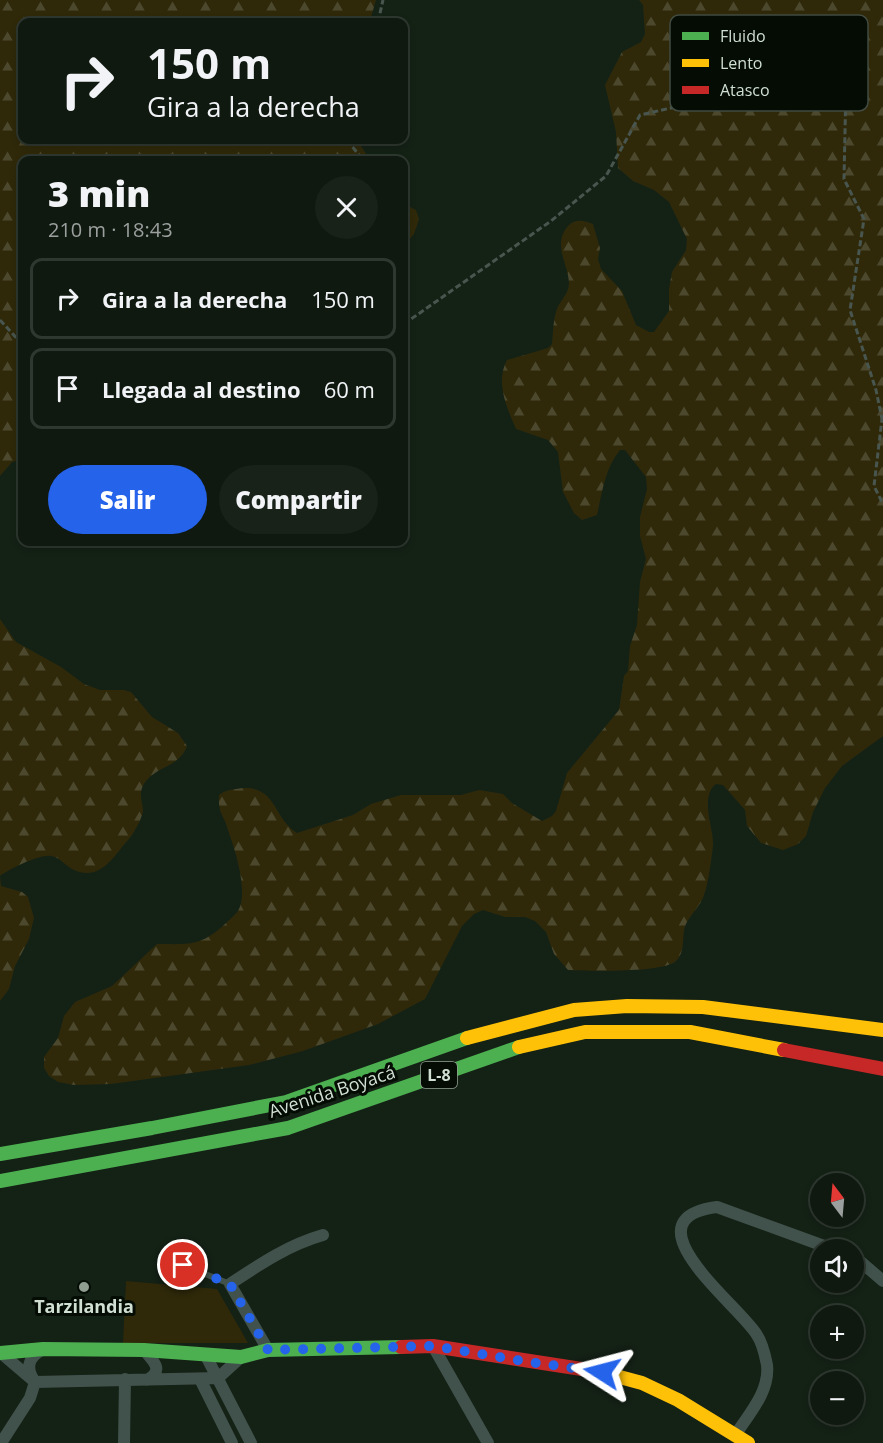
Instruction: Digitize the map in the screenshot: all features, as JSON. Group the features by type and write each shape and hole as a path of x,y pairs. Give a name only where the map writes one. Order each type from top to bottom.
{"main road":[{"name":"Avenida Boyacá","path":"0,1155 286,1102 469,1037 574,1010 627,1006 703,1007 883,1030"},
{"name":"Avenida Boyacá","path":"0,1181 288,1128 518,1047 585,1032 690,1032 883,1069"},
{"path":"0,1353 44,1349 144,1350 241,1357 268,1350 433,1346 602,1372 642,1383 678,1400 748,1443"}],"street":[{"path":"736,1434 766,1386 767,1368 764,1350 756,1333 689,1259 682,1243 682,1225 690,1215 700,1209 717,1207 810,1241"},
{"path":"268,1350 230,1284 276,1254 304,1240 323,1235"},
{"path":"864,1265 883,1281"},
{"path":"433,1346 488,1443"},
{"path":"1,1443 30,1398 35,1382 29,1371 29,1364 34,1355 44,1349"},
{"path":"144,1350 157,1370 147,1380"},
{"path":"0,1353 35,1382 218,1378 241,1357"},
{"path":"205,1354 251,1443"},
{"path":"205,1354 200,1379 232,1443"},
{"path":"124,1443 125,1379"}],"lane":[{"path":"183,1265 230,1284"}],"path":[{"path":"379,18 383,0"},
{"path":"408,321 551,221 606,176 640,115 670,108"},
{"path":"845,111 844,179 864,219 850,310 876,390 883,420 874,486 883,504"},
{"path":"350,144 360,156"},
{"path":"0,320 18,340"}],"green space":[{"path":"0,0 376,0 371,18 18,18 18,144 360,144 367,156 18,156 18,460 12,462 0,476"},
{"path":"639,0 883,0 883,736 842,766 825,788 813,812 806,836 798,844 783,850 761,843 747,826 745,810 723,785 716,784 708,797 713,846 706,889 701,902 685,927 679,957 669,965 625,970 568,970 554,954 546,932 535,921 525,917 505,917 483,910 474,914 462,926 425,999 378,1024 303,1051 249,1065 111,1084 74,1085 58,1082 49,1076 44,1068 44,1057 58,1038 64,1016 75,1002 112,986 157,944 194,943 208,937 238,911 241,903 242,882 234,848 219,807 219,795 236,789 249,788 259,791 267,796 289,827 297,833 353,815 371,804 401,795 461,795 479,790 503,794 512,803 542,821 556,811 567,773 619,710 624,676 628,671 630,646 637,625 640,582 646,559 640,536 640,517 647,489 646,477 625,450 620,450 607,473 597,515 582,520 574,513 563,492 558,452 548,440 516,429 504,395 502,377 507,360 548,348 552,344 556,312 569,283 561,240 568,226 574,222 583,221 593,224 600,248 598,259 601,269 622,291 636,325 649,332 654,332 669,311 672,272 686,250 687,239 669,202 654,190 633,181 618,168 616,132 605,85 622,52 641,42 645,34 643,5"},
{"path":"408,206 416,210 419,219 414,234 408,241"},
{"path":"0,619 16,642 61,667 84,684 100,690 131,692 152,717 178,733 187,746 178,759 146,781 141,791 143,811 132,836 113,859 96,871 82,873 57,858 46,856 25,863 0,876"},
{"path":"0,876 1,886 22,892 28,897 34,918 29,939 15,966 9,989 0,1001"},
{"path":"126,1281 217,1289 248,1343 123,1343"}],"traffic: fast":[{"path":"0,1154 286,1102 467,1038"},
{"path":"0,1181 288,1128 519,1047"},
{"path":"0,1353 43,1349 144,1350 241,1357 268,1350 401,1347"}],"traffic: slow":[{"path":"467,1038 574,1010 627,1006 703,1007 883,1030"},
{"path":"519,1047 585,1032 690,1032 784,1050"},
{"path":"601,1372 642,1383 678,1400 748,1443"}],"traffic: jam":[{"path":"784,1050 883,1069"},
{"path":"401,1347 433,1346 601,1372"}],"place":[{"name":"Tarzilandia","path":"84,1287"}],"route":[{"path":"183,1265 230,1284 268,1350 433,1346 602,1372"}]}
